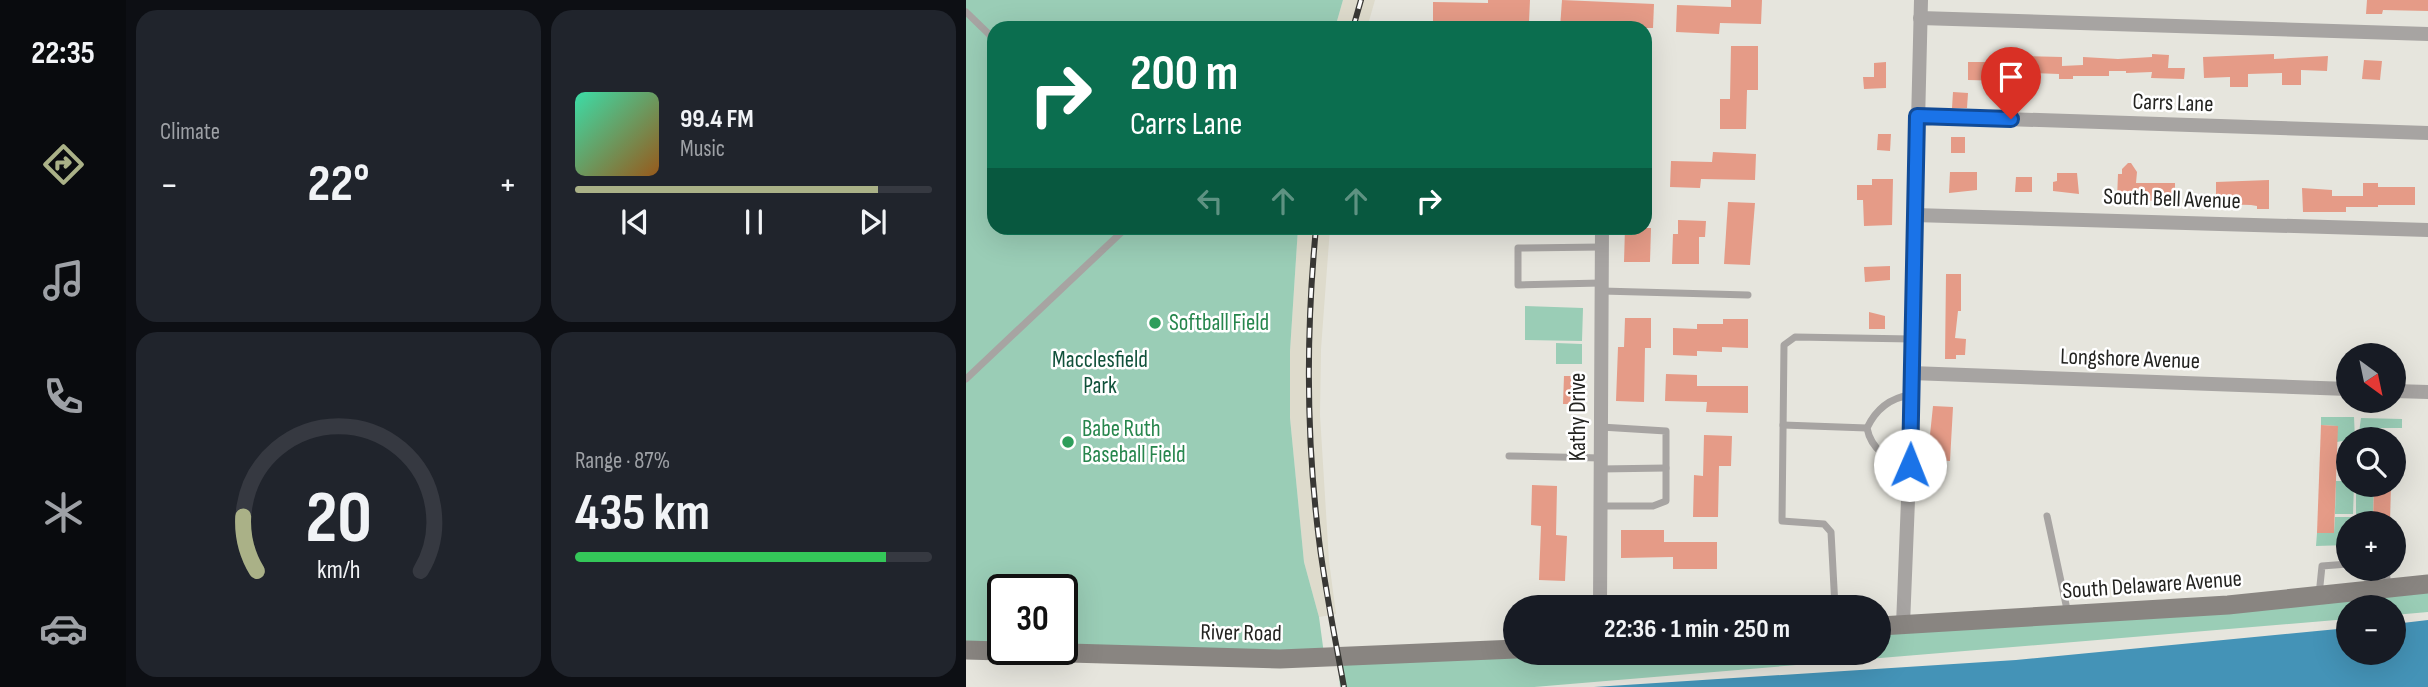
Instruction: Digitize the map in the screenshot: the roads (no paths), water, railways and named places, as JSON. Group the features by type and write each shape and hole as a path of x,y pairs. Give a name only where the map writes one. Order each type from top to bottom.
{"main road":[{"name":"South Delaware Avenue","path":"1891,626 2228,605 2318,596 2379,581"},
{"name":"South Delaware Avenue","path":"2403,581 2428,584"},
{"name":"River Road","path":"966,650 1280,659 1503,650"}],"street":[{"path":"1903,625 1910,465 1921,0"},
{"path":"1920,18 2428,34"},
{"name":"Carrs Lane","path":"1917,116 2428,134"},
{"name":"South Bell Avenue","path":"1914,215 2428,230"},
{"name":"Kathy Drive","path":"1600,595 1602,235"},
{"name":"Longshore Avenue","path":"1911,373 2336,389"},
{"path":"2406,391 2428,392"}],"lane":[{"path":"966,12 987,32"},
{"path":"966,379 1119,235"},
{"path":"1601,247 1518,248 1518,285 1748,295"},
{"path":"1834,595 1831,532 1824,524 1782,521 1784,345 1796,337 1912,339"},
{"path":"1867,428 1881,407 1895,397 1910,395"},
{"path":"1783,425 1867,428"},
{"path":"1601,427 1666,431 1666,501 1653,506 1601,506"},
{"path":"1867,428 1880,451 1892,463 1910,465"},
{"path":"1508,456 1666,468"},
{"path":"2047,516 2068,615"},
{"path":"2318,596 2322,566 2336,565"}],"water":[{"path":"2428,620 2428,687 1594,687 2016,660 2336,629 2336,665 2406,665 2406,623"}],"railway":[{"path":"1355,21 1361,0"},
{"path":"1315,235 1309,345 1312,462 1321,558 1344,687"}],"place":[{"name":"Softball Field","path":"1155,323"},
{"name":"Babe Ruth Baseball Field","path":"1068,442"}],"park label":[{"name":"Macclesfield Park","path":"1100,373"}]}
